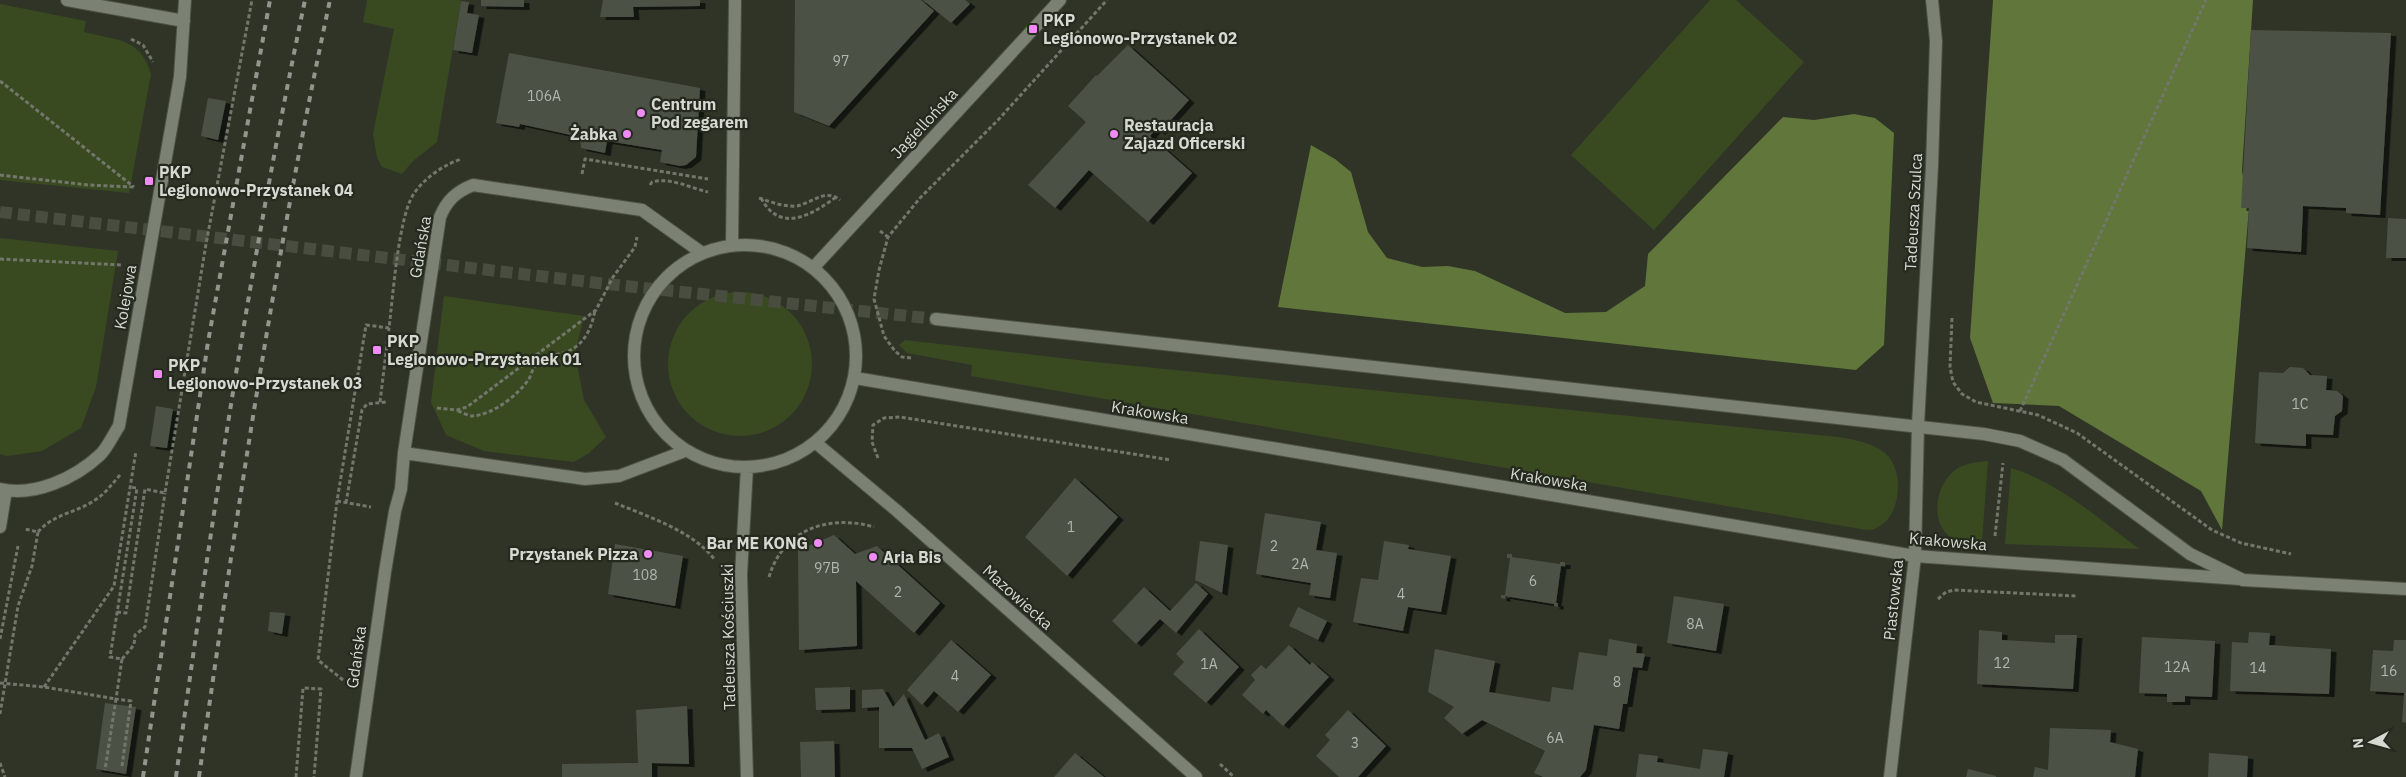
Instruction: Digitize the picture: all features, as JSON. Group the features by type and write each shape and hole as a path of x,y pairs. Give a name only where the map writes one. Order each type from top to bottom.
{"street":[{"path":"67,0 184,21"},
{"name":"Kolejowa","path":"0,527 3,489 39,487 72,477 101,454 119,426 180,77 184,0"},
{"path":"732,245 735,0"},
{"name":"Jagiellońska","path":"813,268 1060,0"},
{"name":"Tadeusza Szulca","path":"1918,425 1933,137 1936,42 1932,0"},
{"name":"Gdańska","path":"356,777 385,572 395,511 401,489 404,453 440,218 444,207 454,195 473,185 642,210 702,253"},
{"path":"732,245 772,248 795,256 813,268 850,314 855,378 849,398 841,414 816,443 778,463 747,467 712,463 685,451 665,434 651,416 635,371 635,343 638,323 644,309 663,281 678,268 702,253 732,245"},
{"name":"Krakowska","path":"936,319 1918,425 1984,434 2020,442 2063,460 2190,554 2243,580"},
{"name":"Krakowska","path":"855,378 1915,556 2243,580 2406,589"},
{"name":"Piastowska","path":"1890,777 1915,556 1918,425"},
{"name":"Mazowiecka","path":"816,443 896,510 1196,777"},
{"path":"404,453 584,479 619,476 685,451"},
{"name":"Tadeusza Kościuszki","path":"747,467 741,575 747,777"}],"path":[{"path":"105,770 122,659 134,645 135,635 145,627 208,234 252,0"},
{"path":"920,360 902,356 895,351 884,336 879,321 874,299 879,270 888,237 920,198 991,127 1106,0"},
{"path":"2020,411 2206,0"},
{"path":"129,38 143,45 154,64"},
{"path":"0,81 135,187"},
{"path":"581,177 585,159 707,180 711,173"},
{"path":"380,402 404,225 409,205 414,195 440,169"},
{"path":"0,175 88,185 135,187"},
{"path":"133,197 137,178"},
{"path":"652,182 660,180 683,184 706,192"},
{"path":"756,197 761,199 784,206 798,206 825,195 836,197 816,212 790,218 778,218 769,211 761,199 760,192"},
{"path":"439,408 455,410 471,416 486,412 517,393 529,378 536,364 546,357 572,350 580,344 592,327 596,310 614,277 635,247 638,229"},
{"path":"121,274 124,256"},
{"path":"0,259 122,266"},
{"path":"455,410 467,407 596,310"},
{"path":"1953,310 1950,367 1953,382 1962,394 1976,402 2038,415 2077,433 2212,530 2241,543 2295,555"},
{"path":"346,683 318,660 337,501 366,325 389,328"},
{"path":"346,503 362,410 367,404 385,402"},
{"path":"882,464 876,457 872,442 873,425 884,418 900,416 1172,460"},
{"path":"44,687 114,586 138,442"},
{"path":"1995,543 2002,465"},
{"path":"0,714 18,606 32,566 38,532 45,523 94,500 120,476"},
{"path":"122,659 110,657 137,488 130,487"},
{"path":"117,612 126,613 145,489 165,493"},
{"path":"337,501 372,507"},
{"path":"606,502 616,504 660,522 696,542 710,552 718,563"},
{"path":"768,584 778,555 800,534 826,524 847,521 882,530"},
{"path":"24,522 21,530 38,532"},
{"path":"0,639 19,542"},
{"path":"1936,602 1946,592 1954,590 2080,596"},
{"path":"0,683 44,687 131,701 122,766"},
{"path":"296,777 303,688 321,689 314,777"},
{"path":"1212,758 1234,777"},
{"path":"0,763 5,777"}],"green space":[{"path":"367,0 461,0 437,142 412,162 402,174 382,167 377,157 373,134 394,29 363,22"},
{"path":"1710,0 1736,0 1804,62 1654,230 1571,155"},
{"path":"1993,0 2253,0 2242,171 2249,208 2222,530 2201,491 2059,406 1993,403 1970,338"},
{"path":"0,4 86,21 84,32 126,42 141,53 151,74 129,193 0,180"},
{"path":"1854,114 1875,118 1894,133 1884,345 1856,370 1278,307 1311,145 1335,159 1351,172 1368,232 1387,258 1422,267 1448,266 1475,271 1565,313 1606,312 1645,286 1648,254 1783,117 1814,120"},
{"path":"0,238 118,251 96,387 81,428 42,451 7,456 0,454"},
{"path":"740,292 768,297 791,313 807,336 812,364 807,392 791,415 768,431 740,436 712,431 689,415 673,392 668,364 673,336 689,313 712,297"},
{"path":"444,296 584,316 575,354 584,400 606,437 589,453 574,462 484,451 446,435 431,402"},
{"path":"905,340 1095,362 1838,437 1857,440 1880,449 1885,453 1892,461 1896,471 1898,494 1890,516 1883,524 1872,530 1867,530 971,376 972,365 907,353 899,345"},
{"path":"1988,461 1982,542 1955,540 1944,531 1938,513 1938,502 1944,482 1958,468"},
{"path":"2011,468 2062,492 2139,549 2005,544"}],"building":[{"path":"481,0 524,0 524,7 481,6"},
{"path":"603,0 700,0 700,6 633,7 634,17 600,17"},
{"path":"795,0 921,0 934,11 829,126 794,112"},
{"path":"923,0 965,0 970,4 951,23"},
{"path":"461,1 469,2 467,13 479,15 472,53 453,50"},
{"path":"2251,30 2391,33 2380,215 2346,213 2346,208 2303,206 2301,252 2247,248 2249,208 2241,208"},
{"name":"Restauracja Zajazd Oficerski","path":"1128,45 1189,100 1160,132 1156,129 1150,136 1192,173 1148,222 1089,170 1055,208 1028,185 1086,122 1068,106 1096,75"},
{"path":"509,53 700,88 696,157 686,165 680,166 660,162 662,150 607,141 605,153 581,148 580,137 520,124 519,127 496,123"},
{"path":"208,98 226,101 218,140 201,136"},
{"path":"2388,218 2406,219 2406,258 2386,258"},
{"path":"2290,367 2303,368 2310,375 2327,376 2326,390 2337,391 2343,396 2342,411 2335,416 2333,435 2306,434 2306,446 2255,443 2259,372 2283,373"},
{"path":"156,406 173,409 167,448 150,446"},
{"path":"1075,478 1118,517 1067,576 1025,537"},
{"path":"1265,513 1321,522 1316,550 1337,553 1330,598 1309,595 1311,583 1256,574"},
{"path":"834,535 855,554 877,546 940,603 914,633 856,581 857,646 799,650 798,550"},
{"path":"1200,541 1228,545 1222,593 1195,580"},
{"path":"1384,541 1409,545 1408,549 1451,556 1441,612 1408,607 1403,631 1353,622 1361,578 1378,580"},
{"path":"615,544 683,556 675,606 608,594"},
{"path":"1507,554 1512,554 1512,557 1560,564 1560,562 1565,562 1565,566 1561,566 1556,603 1558,603 1558,607 1554,606 1554,604 1505,596 1505,599 1501,598 1501,595 1505,595 1510,558 1507,558"},
{"path":"1196,583 1208,594 1176,633 1160,619 1136,644 1112,621 1144,587 1170,611"},
{"path":"1674,596 1724,604 1716,651 1667,643"},
{"path":"1298,607 1327,621 1318,640 1289,626"},
{"path":"270,612 285,613 282,634 268,631"},
{"path":"1199,629 1239,667 1206,703 1173,674 1184,662 1176,654"},
{"path":"1979,630 2002,632 2002,640 2055,643 2055,635 2077,635 2073,689 1977,684"},
{"path":"2249,632 2270,633 2269,645 2331,649 2329,694 2230,691 2232,642 2248,643"},
{"path":"2142,637 2215,641 2212,697 2185,696 2185,702 2167,702 2167,694 2139,693"},
{"path":"1609,639 1637,644 1636,653 1645,654 1642,668 1633,667 1627,704 1623,704 1619,729 1594,725 1586,770 1580,777 1543,777 1534,773 1545,751 1482,720 1462,734 1444,718 1454,707 1428,692 1435,649 1495,661 1489,692 1550,702 1552,687 1573,690 1579,652 1607,656"},
{"path":"951,640 991,675 958,712 934,691 922,705 907,690"},
{"path":"2394,640 2406,640 2406,723 2402,722 2404,693 2370,691 2373,650 2393,651"},
{"path":"1289,645 1310,665 1312,662 1329,677 1283,726 1266,710 1263,714 1242,695 1255,680 1251,675 1261,665 1266,669"},
{"path":"850,687 850,709 816,710 815,688"},
{"path":"883,689 893,707 904,694 925,740 939,733 949,757 922,769 912,748 879,748 879,707 862,708 862,690"},
{"path":"105,703 136,707 126,774 96,769"},
{"path":"687,706 689,764 652,763 652,777 562,777 562,764 638,763 636,710"},
{"path":"1348,710 1386,746 1358,777 1339,777 1316,756 1330,740 1325,735"},
{"path":"2050,728 2111,730 2110,742 2138,749 2135,777 2033,777 2035,767 2048,770"},
{"path":"834,741 835,777 801,777 800,742"},
{"path":"1703,749 1728,752 1724,777 1636,777 1639,754 1658,756 1657,762 1700,769"},
{"path":"1075,753 1104,777 1054,777"},
{"path":"2209,753 2248,756 2247,777 2208,777"},
{"path":"1968,769 1996,776 1996,777 1966,777"}],"tunnel":[{"path":"0,212 598,283 936,319"}],"railway":[{"path":"143,777 208,342 270,0"},
{"path":"176,777 204,582 250,290 285,97 305,0"},
{"path":"199,777 227,582 274,290 330,0"}],"place":[{"name":"PKP Legionowo-Przystanek 02","path":"1033,29"},
{"name":"Centrum Pod zegarem","path":"641,113"},
{"name":"Żabka","path":"627,134"},
{"name":"Restauracja Zajazd Oficerski","path":"1114,134"},
{"name":"PKP Legionowo-Przystanek 04","path":"149,181"},
{"name":"PKP Legionowo-Przystanek 01","path":"377,350"},
{"name":"PKP Legionowo-Przystanek 03","path":"158,374"},
{"name":"Bar ME KONG","path":"818,543"},
{"name":"Przystanek Pizza","path":"648,554"},
{"name":"Aria Bis","path":"873,557"}]}
